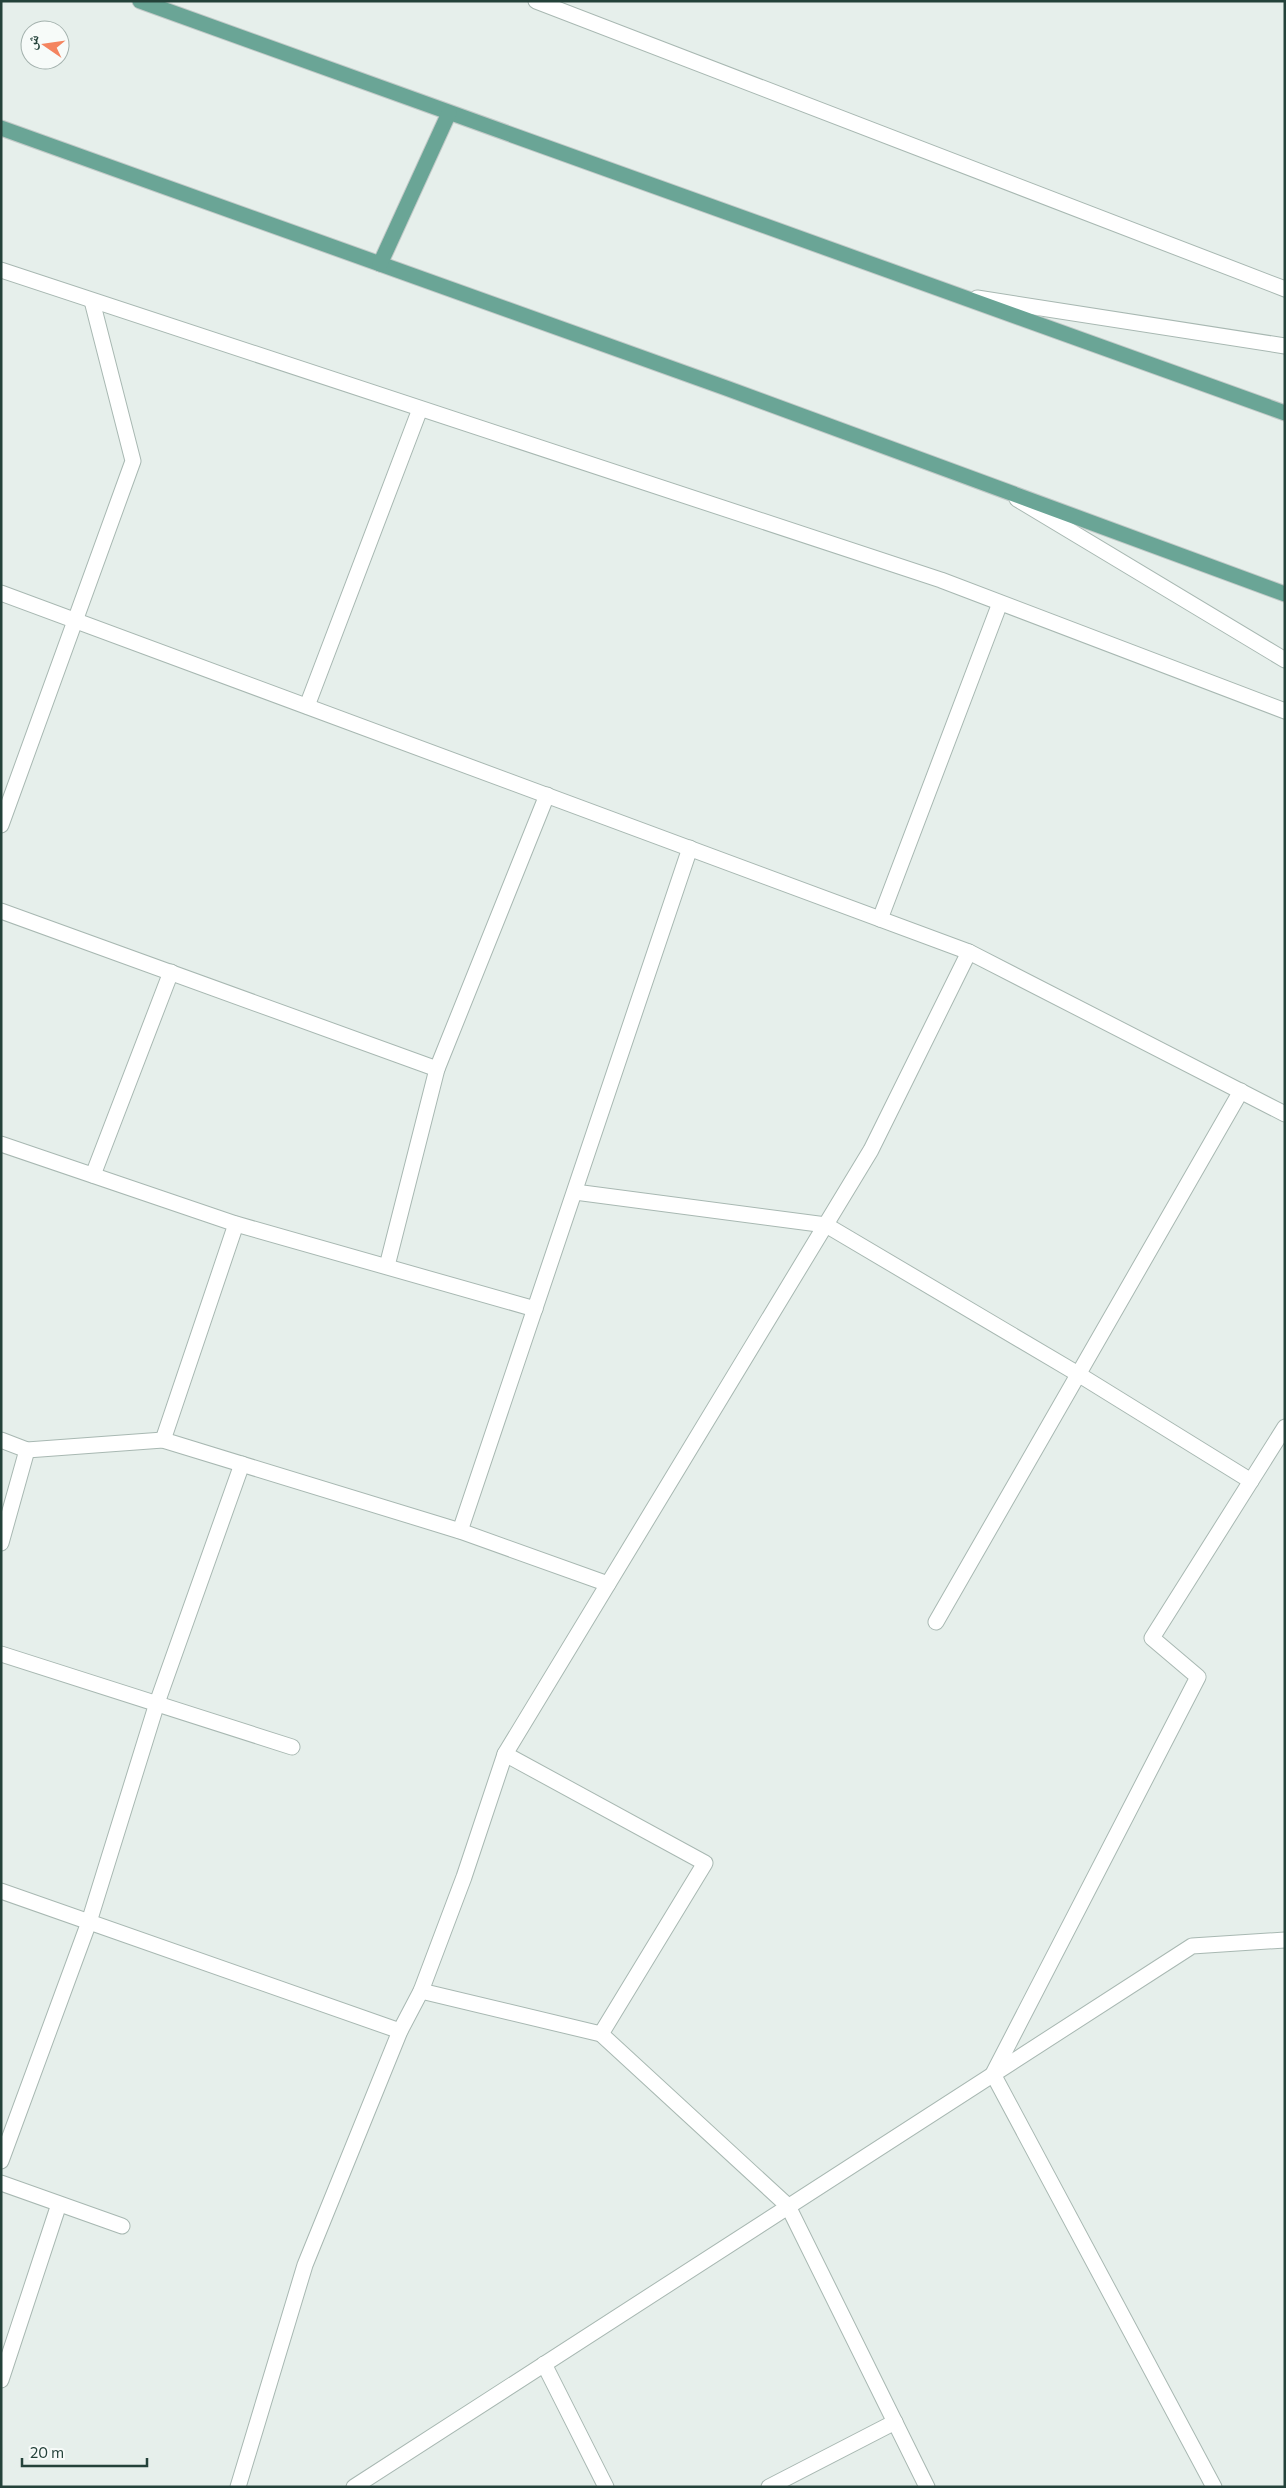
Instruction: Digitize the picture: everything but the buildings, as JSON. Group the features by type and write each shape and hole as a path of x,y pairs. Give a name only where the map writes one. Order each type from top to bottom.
{"main road":[{"path":"140,1 1285,413"},
{"path":"380,264 449,113"},
{"path":"1,128 1285,594"}],"street":[{"path":"536,1 1285,289"},
{"path":"1,270 941,580 1285,711"},
{"path":"957,295 1285,346"},
{"path":"1,825 133,461 92,300"},
{"path":"307,706 420,409"},
{"path":"1000,489 1285,660"},
{"path":"1,593 969,952 1285,1114"},
{"path":"880,919 1000,603"},
{"path":"387,1266 437,1069 547,795"},
{"path":"460,1532 690,848"},
{"path":"1,911 437,1069"},
{"path":"238,2487 305,2266 400,2032 421,1991 464,1877 505,1754 871,1150 969,952"},
{"path":"93,1175 172,972"},
{"path":"936,1622 1240,1091"},
{"path":"1,1144 236,1224 535,1309"},
{"path":"575,1192 826,1225 1078,1374 1250,1481"},
{"path":"163,1440 236,1224"},
{"path":"993,2074 1198,1677 1152,1638 1285,1427"},
{"path":"1,1440 27,1450 163,1440 460,1532 608,1584"},
{"path":"1,1543 27,1450"},
{"path":"1,2161 89,1922 157,1703 242,1464"},
{"path":"1,1654 292,1746"},
{"path":"505,1754 705,1863 601,2034"},
{"path":"1,1891 400,2032"},
{"path":"354,2487 1192,1946 1285,1940"},
{"path":"421,1991 601,2034 788,2206 927,2487"},
{"path":"993,2074 1214,2487"},
{"path":"1,2183 122,2226"},
{"path":"1,2380 59,2204"},
{"path":"544,2364 606,2487"},
{"path":"769,2487 895,2422"}]}
